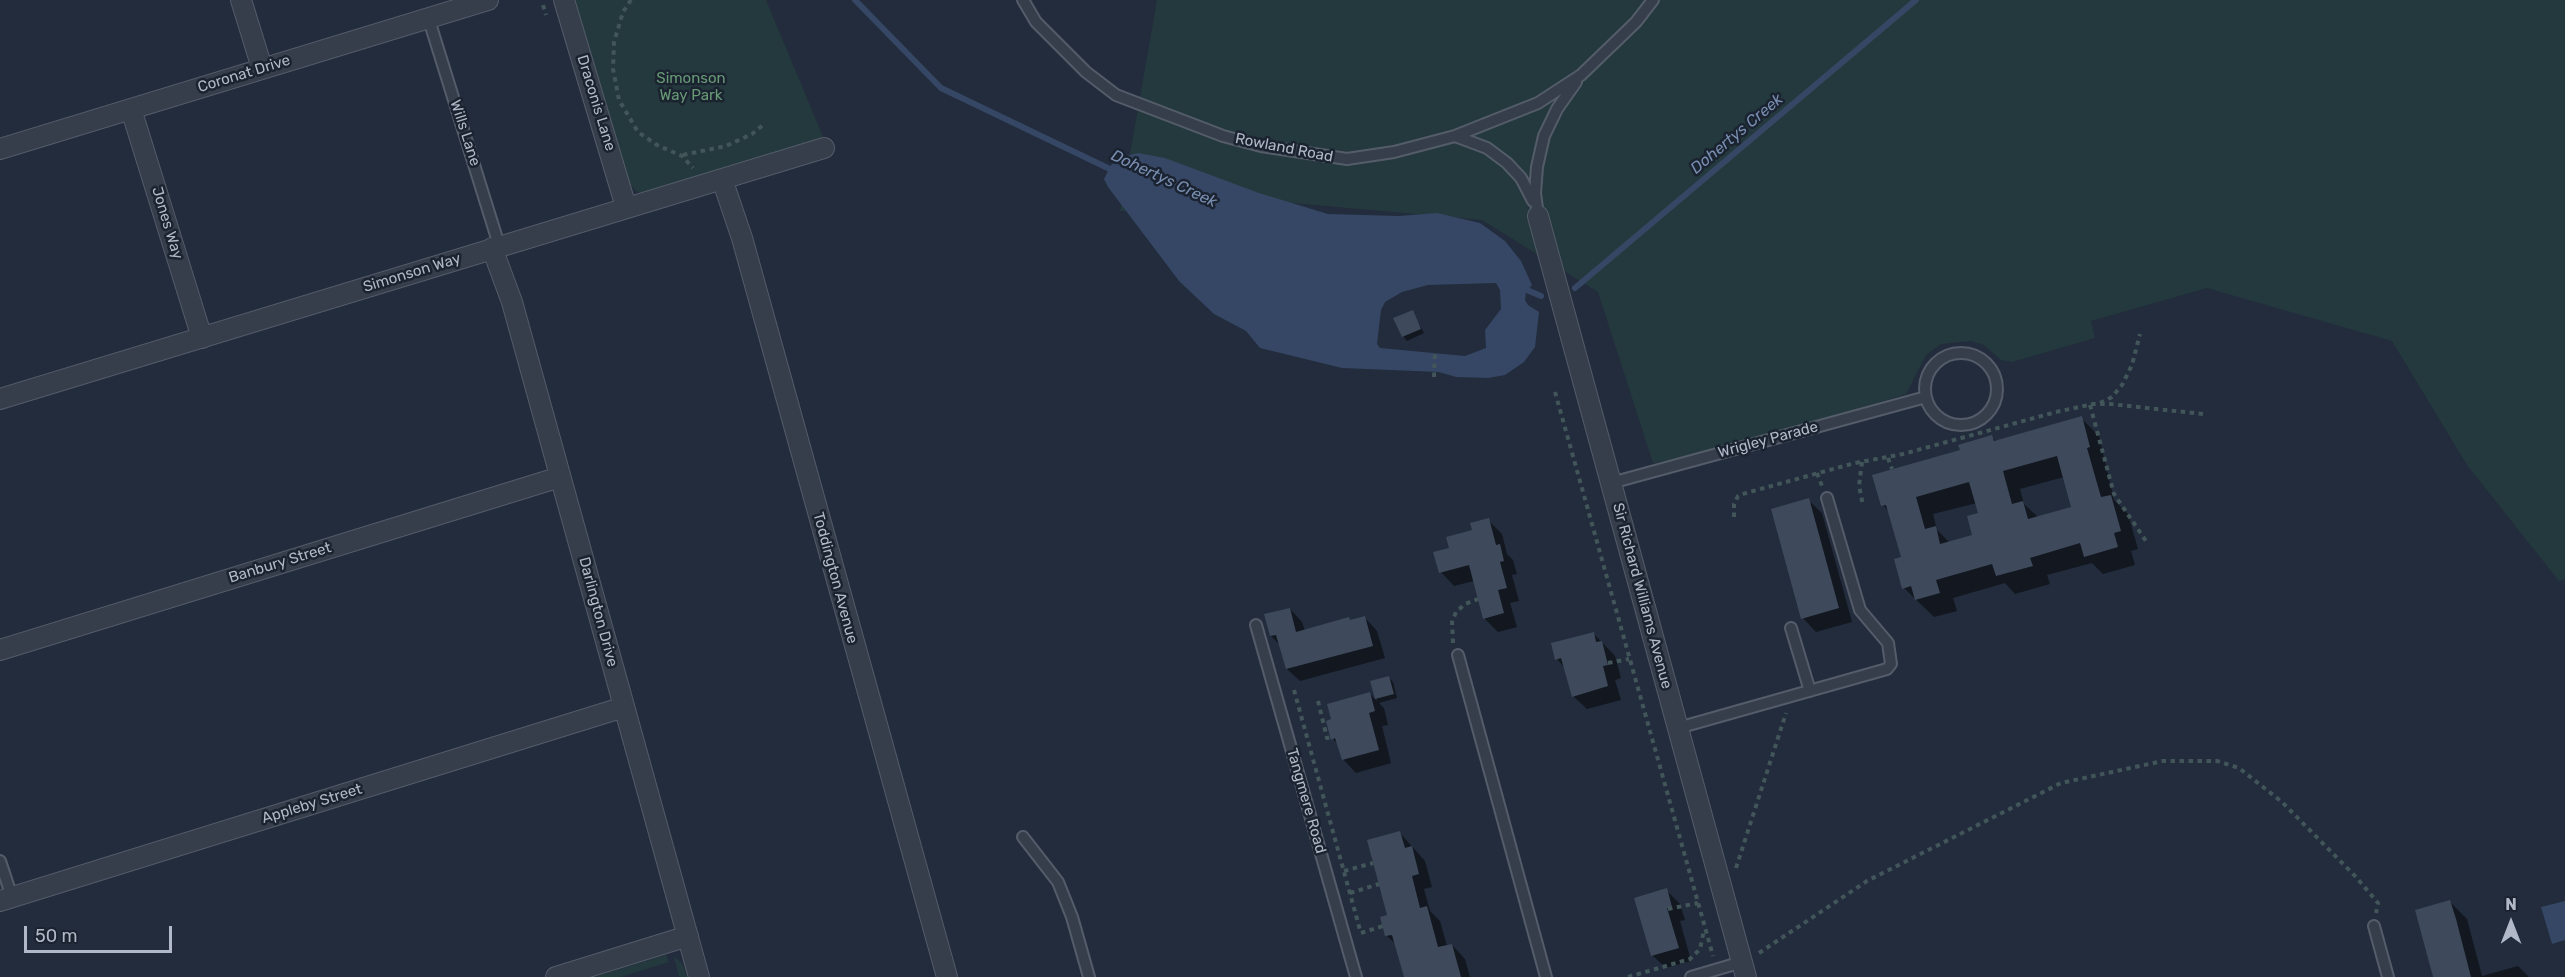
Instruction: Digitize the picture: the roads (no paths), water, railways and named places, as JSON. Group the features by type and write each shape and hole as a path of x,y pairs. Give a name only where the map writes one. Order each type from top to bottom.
{"street":[{"path":"241,0 262,69"},
{"name":"Coronat Drive","path":"0,149 429,20 488,0"},
{"name":"Draconis Lane","path":"564,0 626,207"},
{"name":"Jones Way","path":"131,109 202,338"},
{"name":"Simonson Way","path":"0,399 824,148"},
{"name":"Toddington Avenue","path":"722,179 742,238 946,977"},
{"name":"Sir Richard Williams Avenue","path":"1538,216 1744,970"},
{"name":"Darlington Drive","path":"496,247 699,977"},
{"name":"Banbury Street","path":"0,650 560,477"},
{"name":"Appleby Street","path":"6,899 624,706"},
{"path":"556,977 688,936"}],"lane":[{"name":"Rowland Road","path":"1023,0 1036,22 1086,72 1116,95 1223,136 1298,153 1347,159 1394,152 1455,136 1538,103 1581,75 1636,22 1653,0"},
{"name":"Wills Lane","path":"429,20 496,247"},
{"path":"1538,216 1535,193 1537,168 1544,136 1557,109 1581,75"},
{"path":"1455,136 1488,148 1507,163 1530,192 1538,216"},
{"path":"1966,353 1987,363 1997,385 1992,408 1973,423 1949,423 1930,409 1926,397 1928,374 1934,364 1954,354 1966,353"},
{"name":"Wrigley Parade","path":"1611,483 1926,397"},
{"path":"1678,728 1887,669 1891,664 1892,658 1888,643 1860,610 1827,498"},
{"name":"Tangmere Road","path":"1256,625 1356,977"},
{"path":"1791,628 1810,691"},
{"path":"1458,655 1546,977"},
{"path":"1023,837 1058,882 1072,917 1089,977"},
{"path":"0,861 6,899"},
{"path":"2374,926 2388,977"},
{"path":"1691,977 1717,970 1744,970"}],"water":[{"path":"1138,153 1165,158 1259,193 1328,214 1399,216 1437,213 1480,223 1505,241 1521,261 1532,285 1526,292 1525,300 1528,305 1539,312 1535,347 1524,362 1505,375 1488,378 1456,377 1439,372 1342,368 1260,348 1246,331 1214,314 1179,281 1108,187 1104,179 1111,165 1122,157","holes":["1496,283 1500,290 1501,309 1485,330 1486,348 1465,356 1380,348 1377,344 1381,310 1385,302 1402,292 1428,285"]},
{"path":"2565,901 2565,940 2552,944 2541,907"}],"waterway":[{"name":"Dohertys Creek","path":"855,0 941,88 1114,171"},
{"name":"Dohertys Creek","path":"1575,288 1916,0"},
{"name":"Dohertys Creek","path":"1520,287 1541,296"}],"park label":[{"name":"Simonson Way Park","path":"691,88"}]}
